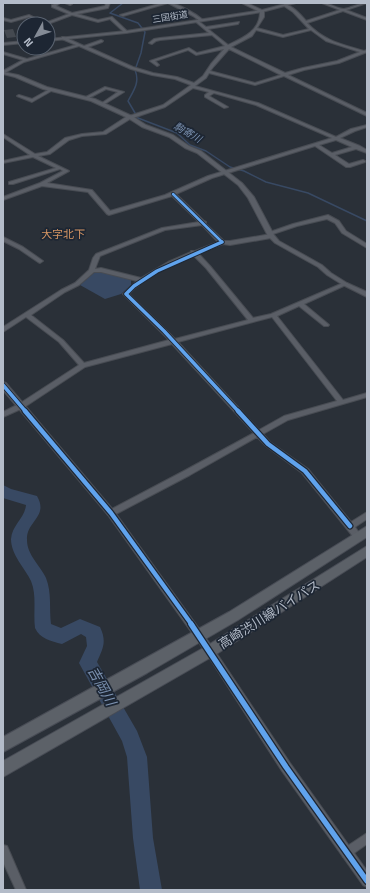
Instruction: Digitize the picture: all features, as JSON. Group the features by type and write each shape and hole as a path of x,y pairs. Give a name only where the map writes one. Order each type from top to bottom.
{"main road":[{"name":"高崎渋川線バイパス","path":"3,745 200,636 287,583 363,534"},
{"name":"高崎渋川線バイパス","path":"3,770 210,651 367,551"}],"street":[{"path":"58,3 53,6 72,14 98,21 111,18 126,32"},
{"path":"56,20 72,14 107,7 108,3"},
{"path":"122,15 166,3"},
{"path":"170,3 194,15 228,48 367,115"},
{"path":"157,64 152,61 189,49 196,54 228,48 245,39 256,29 262,17 262,11 244,3"},
{"name":"三国街道","path":"56,39 126,32 262,11 294,3"},
{"path":"324,3 367,19"},
{"path":"306,22 365,3"},
{"path":"285,5 294,10 316,34 327,40 366,52"},
{"path":"3,19 11,21 16,20"},
{"path":"206,28 238,24"},
{"path":"151,43 160,39 211,33 229,29"},
{"path":"256,29 283,36 312,29"},
{"path":"63,38 136,69 152,74 176,78 213,92 258,104 367,152"},
{"path":"85,47 101,41"},
{"path":"3,44 16,43"},
{"path":"3,73 27,60 79,45"},
{"path":"3,162 48,153 67,139 82,135 104,133 130,117 164,106 205,77 228,48"},
{"path":"208,72 256,84 284,74 338,62 366,52"},
{"path":"3,53 27,60"},
{"path":"3,73 16,76 37,86 86,98 103,104 130,117 144,126 171,136 187,147 199,152 210,159 240,184 250,197 270,235 277,242 320,266 329,274 345,284 367,295"},
{"path":"86,98 105,88 122,92 103,104"},
{"path":"19,96 32,101 51,90"},
{"path":"213,92 206,96 226,107"},
{"path":"42,184 90,191 109,212 173,194 190,184 224,172 337,138 353,130 367,126"},
{"path":"3,135 34,156 67,172 42,184 3,199"},
{"path":"315,144 348,166 363,161"},
{"path":"332,155 358,147"},
{"path":"11,184 59,168"},
{"path":"173,194 222,242"},
{"path":"363,534 350,526 305,471 268,444 260,433 174,342 126,294 130,288 142,280 193,252 222,242 230,243 270,235 295,225 328,217 337,222 344,232 367,246"},
{"path":"3,330 63,291 77,284 92,271 98,255 164,229 204,223"},
{"path":"3,239 21,248 40,261"},
{"path":"193,252 208,267 252,321"},
{"path":"92,271 101,270 142,280"},
{"path":"3,414 21,406 83,365 273,315 345,284"},
{"path":"300,304 326,325"},
{"path":"27,315 61,341 83,365"},
{"path":"273,315 341,402"},
{"path":"3,385 111,513 200,636 286,767 367,881"},
{"path":"111,513 286,418 367,395"},
{"path":"350,526 367,515"},
{"path":"347,853 367,838"},
{"path":"3,850 21,890"}],"water":[{"path":"101,271 131,279 131,285 121,294 105,299 80,285 95,272"}],"building":[{"path":"13,29 16,37 7,38 4,30"}],"waterway":[{"name":"駒寄川","path":"123,3 110,13 138,23 145,32 141,53 135,70 137,82 128,101 138,118 177,133 190,145 206,151 230,167 244,171 266,182 308,193 367,221"},
{"name":"吉岡川","path":"3,491 7,494 32,500 34,505 31,515 21,529 19,541 20,547 29,566 38,579 40,585 43,628 50,633 62,636 80,626 94,632 96,646 88,663 130,737 137,757 143,838 151,890"}],"cycle path":[{"path":"173,194 222,242 184,257 144,278 126,294 164,331 268,444 305,471 350,526"},
{"path":"3,385 111,513 210,651 286,767 367,881"}],"district":[{"name":"大字北下","path":"63,234"}]}
